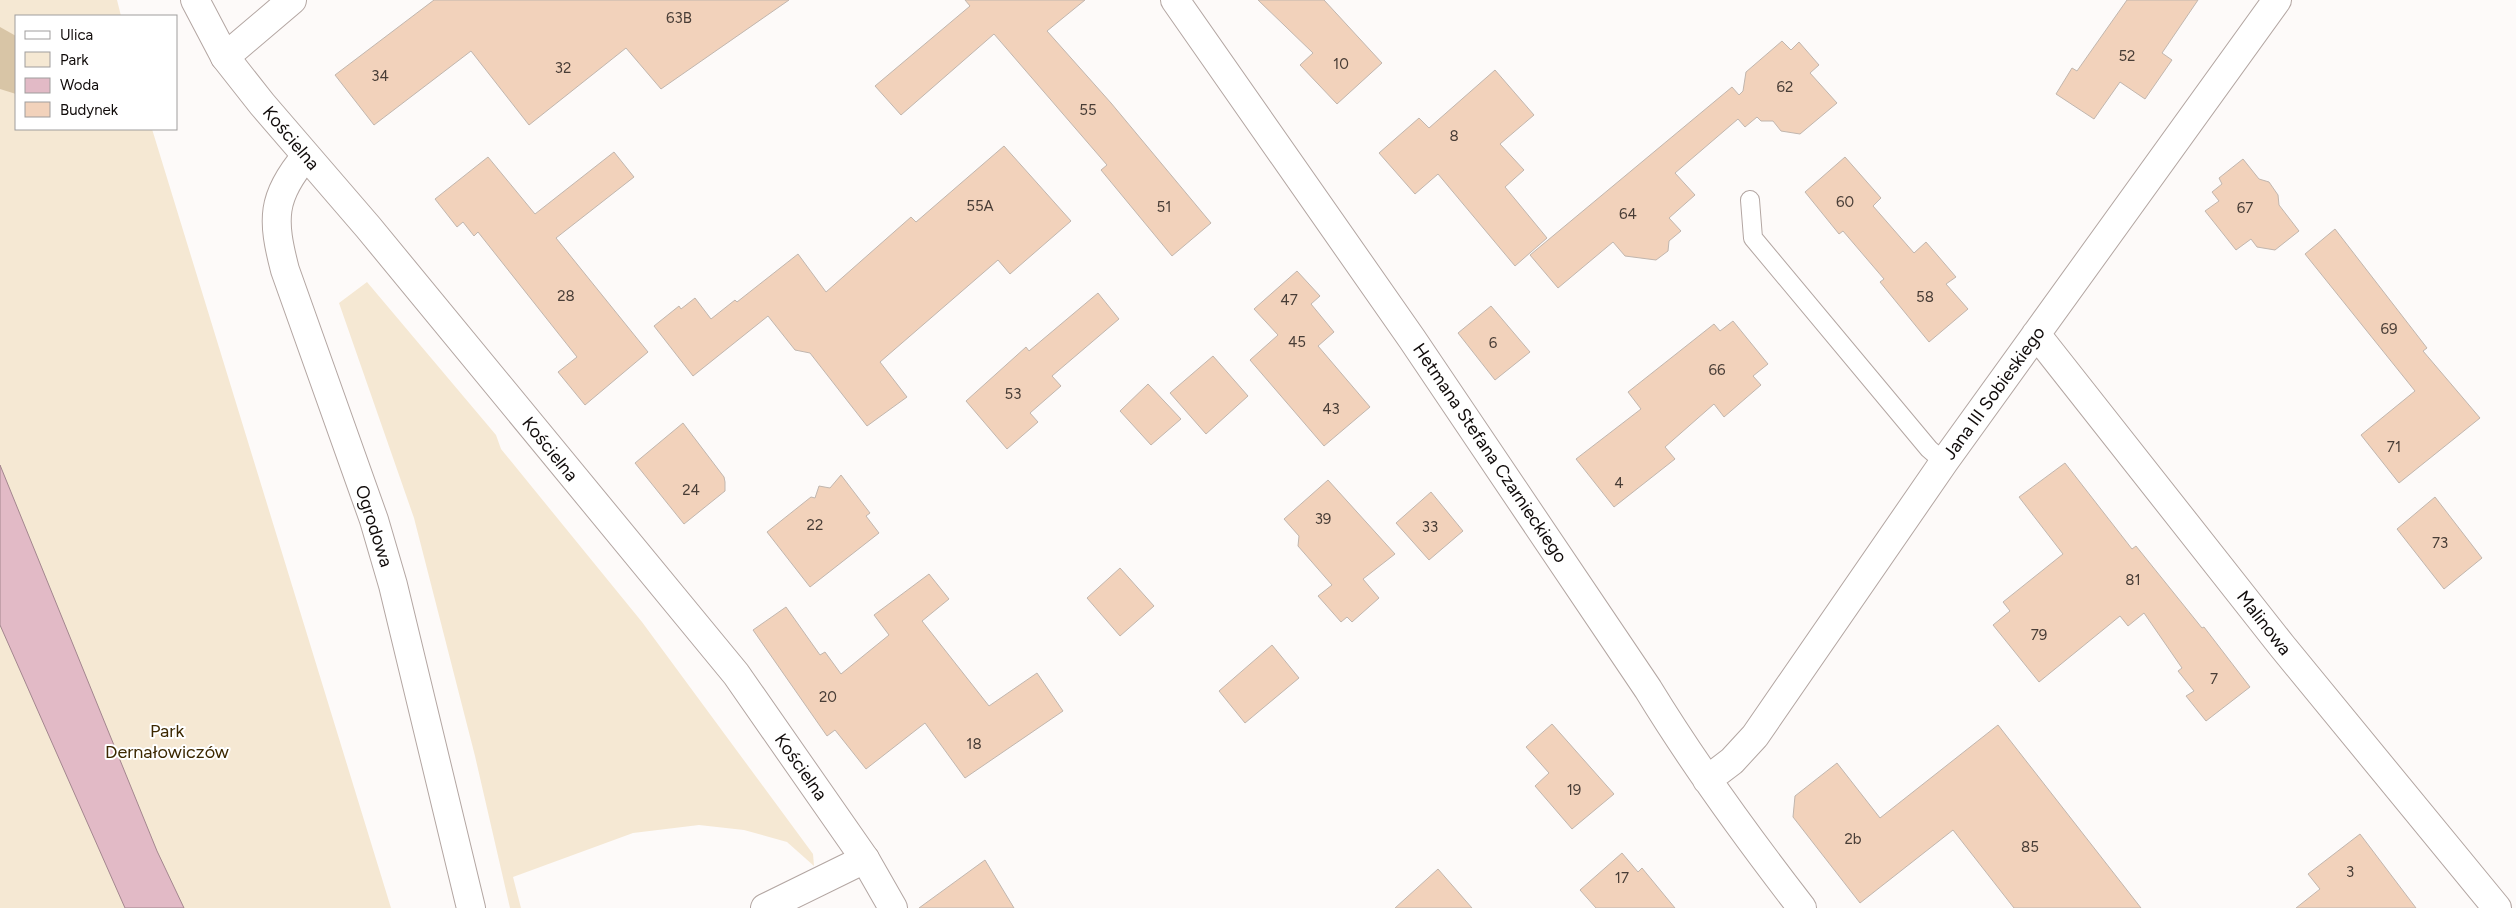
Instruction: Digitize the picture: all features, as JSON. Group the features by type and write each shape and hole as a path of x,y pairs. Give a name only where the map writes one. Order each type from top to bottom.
{"street":[{"name":"Kościelna","path":"195,0 226,57 736,674 865,859 893,908"},
{"path":"226,57 292,0"},
{"name":"Hetmana Stefana Czarnieckiego","path":"1175,0 1412,338 1648,689 1684,749 1802,908"},
{"name":"Jana III Sobieskiego","path":"1707,780 1732,761 1755,736 1944,462 2277,0"},
{"name":"Ogrodowa","path":"306,156 288,176 279,200 275,221 278,244 285,270 374,520 395,595 471,908"},
{"name":"Malinowa","path":"2036,334 2282,646 2497,908"},
{"path":"771,907 865,859"}],"lane":[{"path":"1750,200 1753,238 1929,448 1944,462"}],"green space":[{"name":"Park Dernałowiczów","path":"0,0 117,0 121,15 15,15 15,130 152,130 391,908 0,908"},
{"path":"367,282 496,435 501,449 642,622 813,854 814,866 787,842 744,830 699,825 633,833 513,877 521,908 510,908 475,756 414,518 339,303"}],"shaded area":[{"path":"0,27 15,35 15,94 0,89"}],"water":[{"path":"0,465 157,851 184,908 125,908 0,625"}],"building":[{"path":"434,0 789,0 661,89 626,48 529,125 471,51 374,125 335,75"},
{"path":"965,0 1085,0 1047,31 1111,103 1211,223 1172,256 1101,170 1107,165 994,34 901,115 875,86 970,6"},
{"path":"1258,0 1324,0 1382,63 1337,104 1300,65 1313,53"},
{"path":"2127,0 2198,0 2162,53 2172,60 2145,99 2120,82 2094,119 2056,94 2072,68 2077,71"},
{"path":"1782,41 1791,50 1799,42 1819,65 1810,73 1837,103 1800,134 1781,131 1773,121 1761,121 1757,117 1745,127 1738,119 1675,173 1695,195 1669,218 1681,231 1669,241 1668,251 1656,260 1625,256 1613,242 1558,288 1530,255 1732,87 1739,95 1743,91 1746,72"},
{"path":"1495,70 1534,115 1500,144 1524,170 1505,187 1547,238 1515,266 1438,174 1415,194 1379,153 1419,118 1429,128"},
{"path":"1004,146 1071,221 1010,274 998,260 880,362 907,397 867,426 810,353 795,350 768,316 693,376 654,326 679,306 681,309 695,298 711,319 735,300 737,302 798,254 826,292 911,217 916,222"},
{"path":"614,152 634,177 556,238 648,352 585,405 558,372 577,357 478,232 474,236 463,222 457,227 435,199 488,157 535,214"},
{"path":"1845,157 1881,198 1873,206 1914,253 1926,242 1956,277 1946,284 1968,309 1929,342 1880,282 1884,279 1843,231 1839,234 1805,192"},
{"path":"2243,159 2259,179 2269,182 2278,195 2279,205 2299,231 2275,250 2257,247 2251,239 2236,250 2205,211 2219,201 2212,192 2222,184 2219,178"},
{"path":"2335,229 2427,348 2423,351 2480,418 2399,483 2361,435 2415,391 2305,254"},
{"path":"1297,271 1320,296 1311,304 1334,332 1318,346 1370,407 1324,446 1250,360 1278,335 1254,309"},
{"path":"1098,293 1119,319 1052,376 1061,386 1030,413 1038,422 1007,449 966,401 1026,347 1029,351"},
{"path":"1491,306 1530,352 1495,380 1458,333"},
{"path":"1733,321 1768,364 1753,376 1761,385 1724,417 1714,404 1665,447 1675,459 1614,507 1576,459 1641,409 1628,392 1714,324 1720,331"},
{"path":"1213,356 1248,396 1206,434 1170,393"},
{"path":"1148,384 1181,419 1151,445 1120,411"},
{"path":"683,423 724,477 725,482 725,491 684,524 635,463"},
{"path":"2065,463 2132,549 2136,546 2202,628 2204,627 2250,687 2206,721 2186,696 2194,691 2178,671 2182,668 2144,613 2128,626 2120,616 2039,682 1993,625 2010,611 2003,602 2063,554 2019,497"},
{"path":"841,475 870,513 866,516 879,533 810,587 767,532 811,497 815,498 819,486 830,488"},
{"path":"1328,480 1395,554 1363,579 1379,598 1352,622 1347,617 1341,622 1318,596 1332,585 1298,546 1299,536 1284,519"},
{"path":"1431,492 1463,531 1429,560 1396,523"},
{"path":"2435,497 2482,558 2444,589 2397,529"},
{"path":"1120,568 1154,606 1120,636 1087,598"},
{"path":"929,574 949,599 922,621 989,706 1037,673 1063,711 965,778 925,723 866,769 835,730 827,736 753,630 786,607 820,655 825,652 841,674 889,635 874,615"},
{"path":"1272,645 1299,678 1245,723 1219,691"},
{"path":"1552,724 1614,794 1572,829 1535,786 1549,773 1526,747"},
{"path":"1998,725 2141,908 2014,908 1953,830 1860,903 1793,817 1795,796 1837,763 1880,818"},
{"path":"2360,834 2416,908 2296,908 2320,889 2308,874"},
{"path":"1622,853 1638,872 1642,868 1675,908 1596,908 1580,890"},
{"path":"985,860 1014,908 919,908"},
{"path":"1438,869 1472,908 1395,908"}]}
